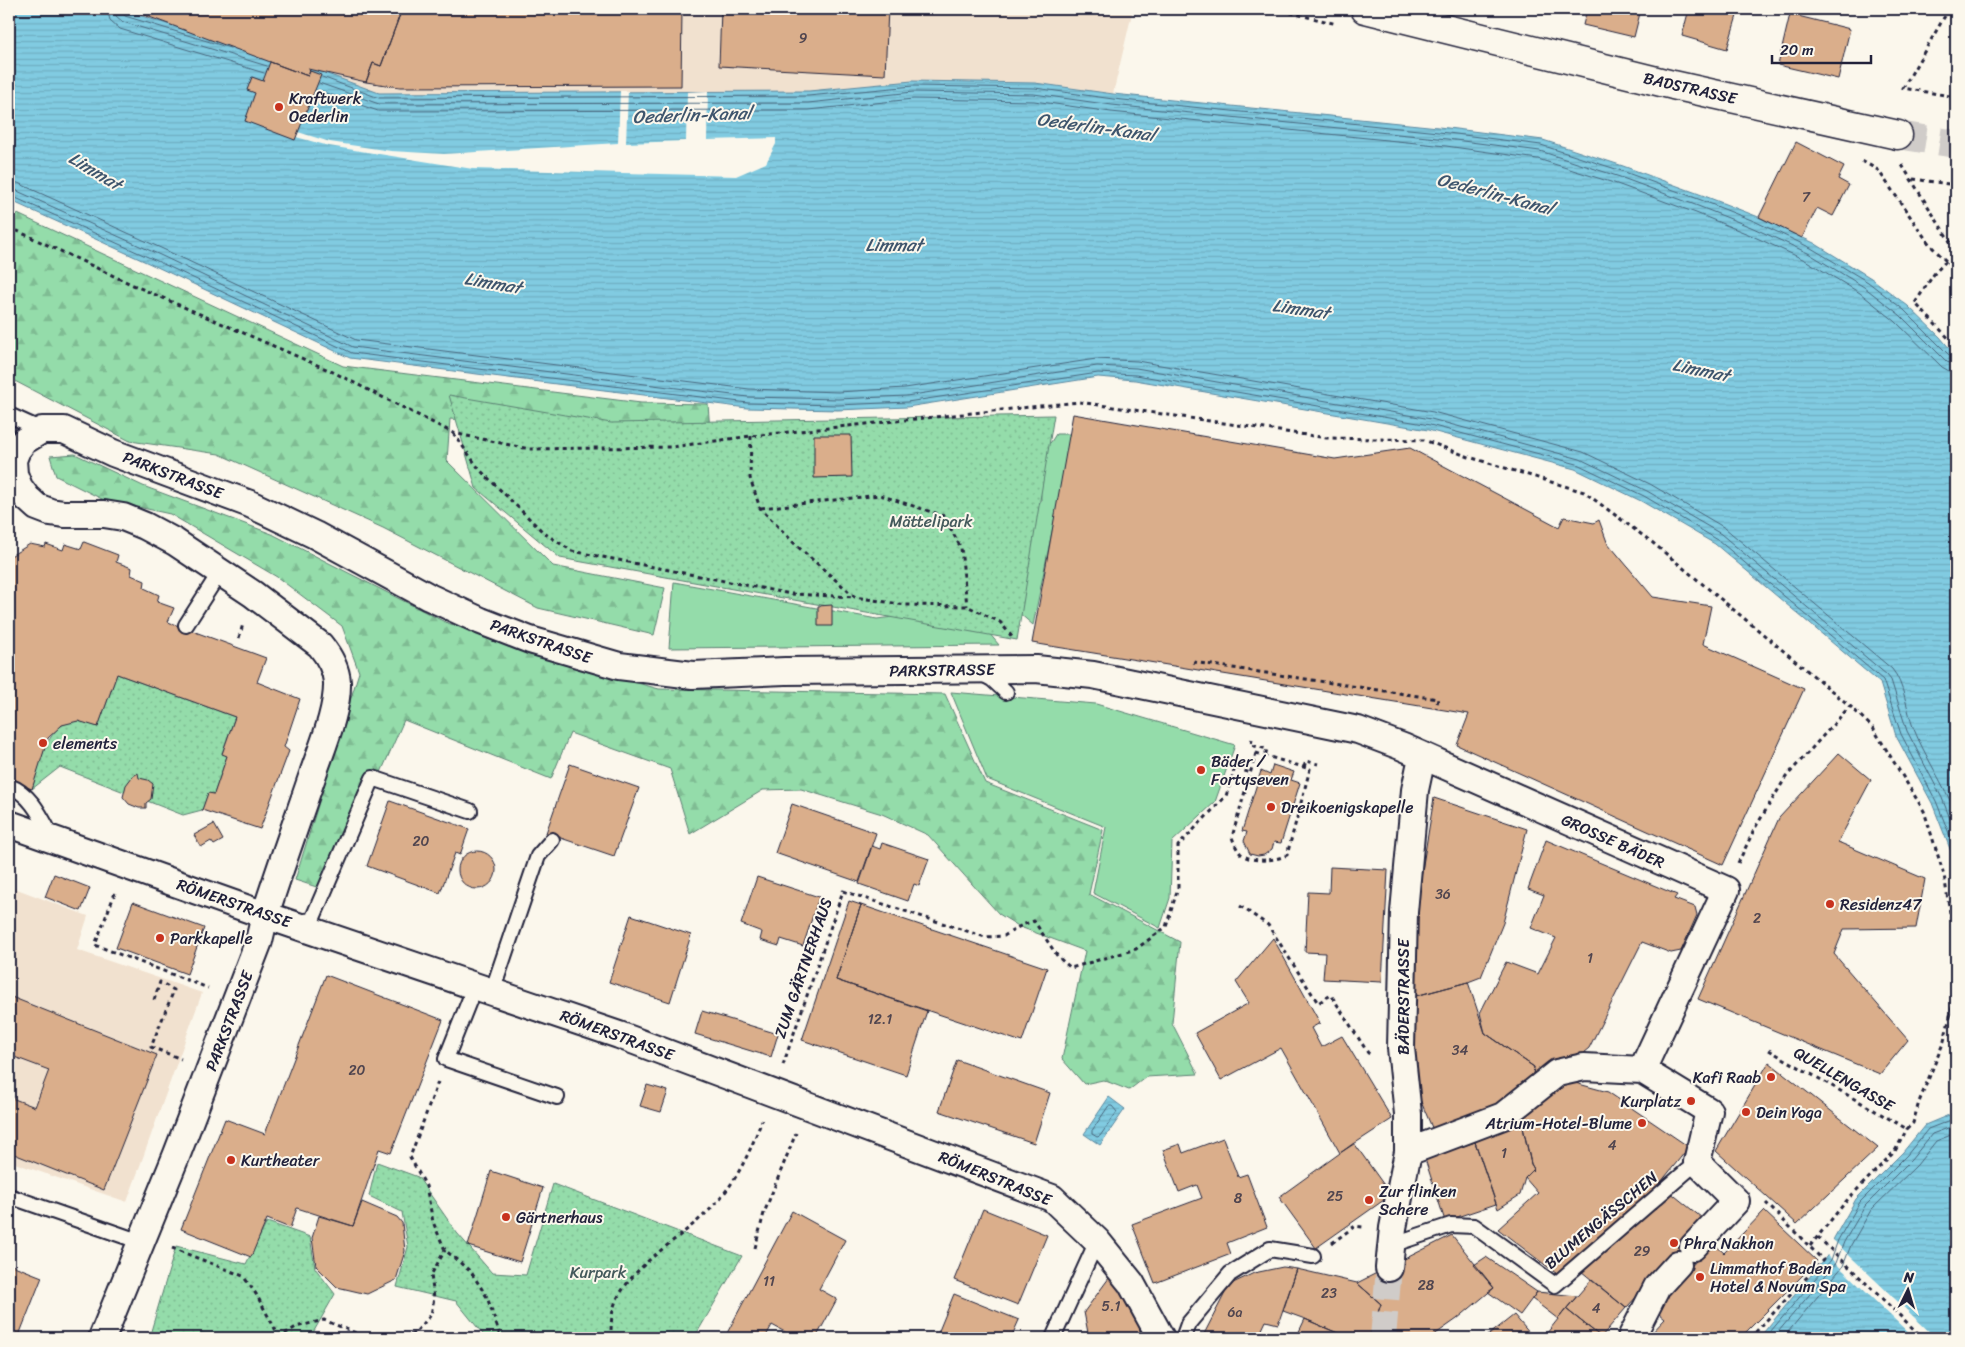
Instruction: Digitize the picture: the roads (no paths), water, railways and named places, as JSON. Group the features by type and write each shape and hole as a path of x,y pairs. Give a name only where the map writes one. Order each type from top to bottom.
{"main road":[{"name":"BADSTRASSE","path":"1365,9 1673,85 1898,135"}],"street":[{"name":"PARKSTRASSE","path":"102,1338 154,1244 260,941 265,915 328,729 337,681 334,667 320,645 290,621 175,542 145,526 123,518 104,514 64,514 50,512 37,507 19,487 14,474 13,460 17,450 24,441 42,430 53,428 64,430 113,452 250,504 315,535 429,597 481,621 530,640 610,664 693,675 1036,669 1093,675 1358,730 1403,746 1422,756"},
{"name":"GROSSE BÄDER","path":"1422,756 1726,890 1642,1070"},
{"name":"BÄDERSTRASSE","path":"1390,1256 1408,1152 1408,1114 1403,1060 1400,1048 1404,912 1414,798 1422,756"},
{"name":"RÖMERSTRASSE","path":"9,824 265,915 775,1087 807,1105 1052,1198 1097,1240 1131,1283 1161,1338"},
{"path":"1408,1152 1503,1116 1557,1073 1584,1067 1642,1070 1709,1111 1697,1162 1736,1201 1658,1287 1631,1338"}],"lane":[{"path":"9,415 42,430"},
{"path":"186,625 220,572"},
{"path":"974,670 992,679 1006,692"},
{"path":"291,923 312,920 373,778 470,811"},
{"path":"9,786 18,789 37,810 53,840"},
{"path":"552,840 538,856 484,989 446,1059 557,1097"},
{"name":"BLUMENGÄSSCHEN","path":"1390,1256 1451,1225 1474,1226 1555,1285 1697,1162"},
{"path":"9,1196 154,1244"},
{"path":"1053,1338 1097,1240"},
{"path":"1183,1338 1188,1324 1230,1274 1270,1249 1314,1256"}],"water":[{"name":"Limmat","path":"9,9 119,9 322,72 379,93 809,91 912,81 1035,83 1113,94 1448,128 1543,140 1623,166 1756,216 1814,243 1871,278 1908,306 1940,337 1956,356 1956,864 1932,803 1896,736 1880,683 1715,544 1641,501 1575,469 1428,430 1135,380 1098,377 907,407 838,410 747,408 350,358 9,200"},
{"path":"1109,1097 1125,1109 1100,1145 1084,1134"},
{"path":"1956,1112 1956,1338 1759,1338 1827,1256 1834,1238 1856,1199 1903,1152 1925,1125"}],"tunnel":[{"path":"1898,135 1956,144"},
{"path":"1383,1338 1389,1268"}],"place":[{"name":"Kraftwerk Oederlin","path":"279,107"},
{"name":"elements","path":"43,743"},
{"name":"Bäder / Fortyseven","path":"1201,770"},
{"name":"Dreikoenigskapelle","path":"1271,807"},
{"name":"Residenz47","path":"1830,904"},
{"name":"Parkkapelle","path":"160,938"},
{"name":"Kafi Raab","path":"1771,1077"},
{"name":"Kurplatz","path":"1691,1101"},
{"name":"Dein Yoga","path":"1746,1112"},
{"name":"Atrium-Hotel-Blume","path":"1642,1123"},
{"name":"Kurtheater","path":"231,1160"},
{"name":"Zur flinken Schere","path":"1369,1200"},
{"name":"Gärtnerhaus","path":"506,1217"},
{"name":"Phra Nakhon","path":"1674,1243"},
{"name":"Limmathof Baden Hotel & Novum Spa","path":"1700,1277"}],"water label":[{"name":"Oederlin-Kanal","path":"692,115"},
{"name":"Oederlin-Kanal","path":"1096,127"},
{"name":"Oederlin-Kanal","path":"1495,194"}],"park label":[{"name":"Mättelipark","path":"931,521"},
{"name":"Kurpark","path":"598,1272"}]}
